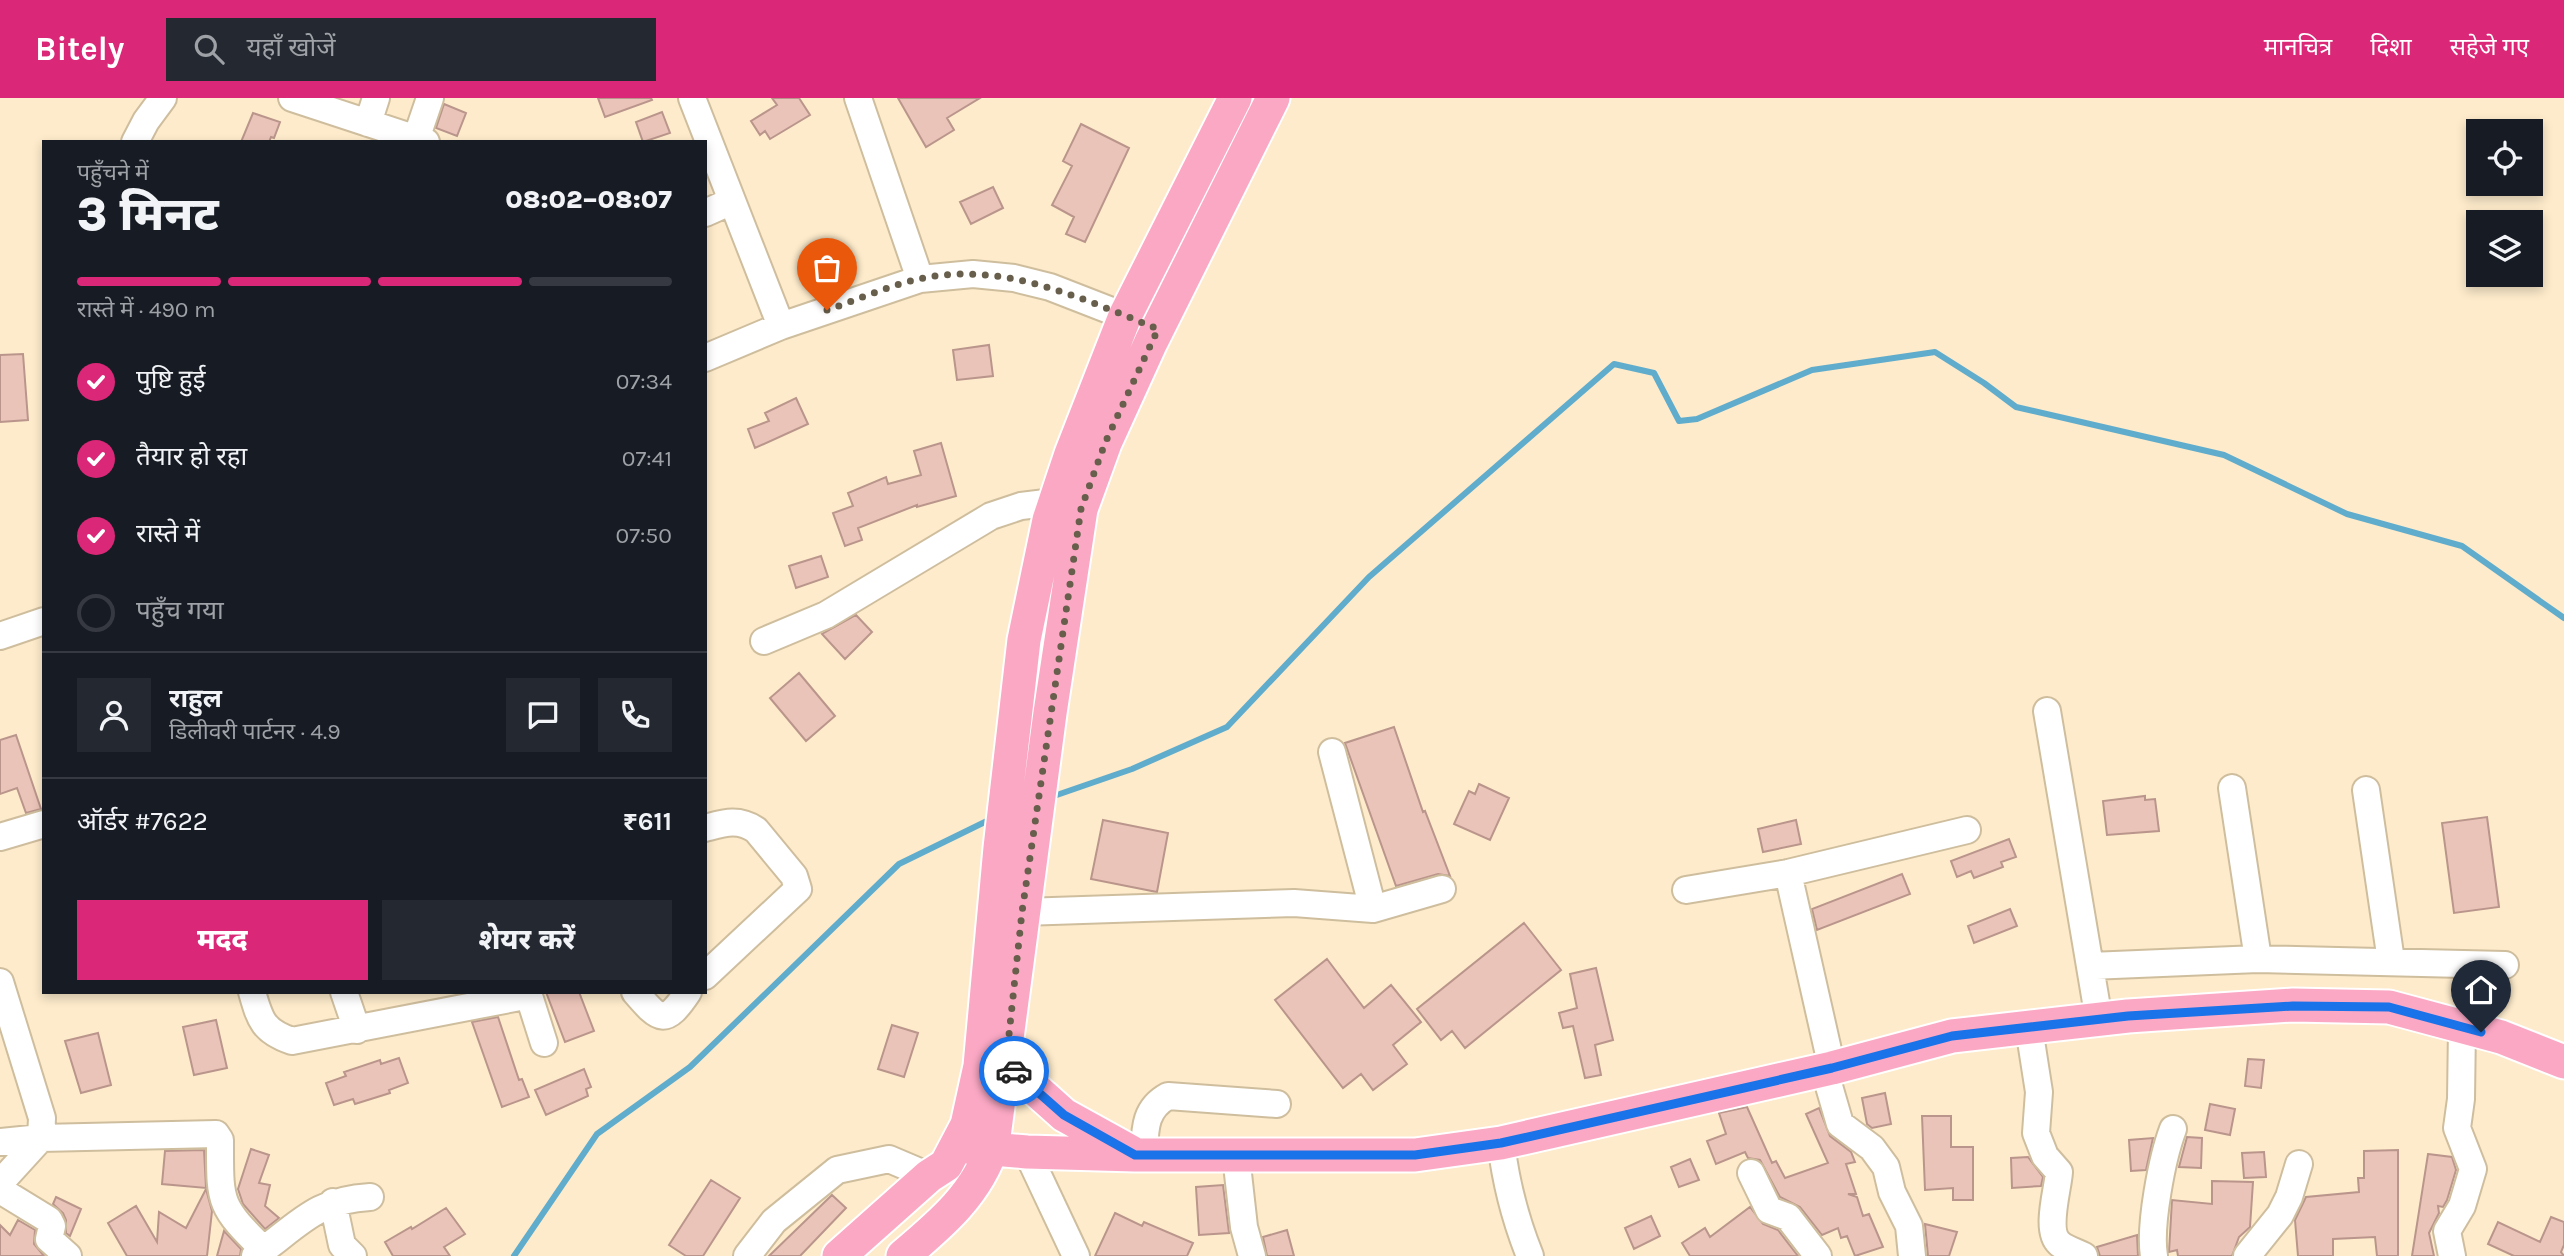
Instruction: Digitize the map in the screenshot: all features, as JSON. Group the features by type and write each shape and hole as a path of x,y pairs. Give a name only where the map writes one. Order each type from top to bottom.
{"main road":[{"path":"839,1256 946,1165 967,1125 980,1066 1000,848 1024,640 1054,502 1125,316 1236,98"},
{"path":"903,1256 945,1220 974,1186 991,1150 1006,1063 1022,912 1081,509 1105,443 1158,329 1273,98"},
{"path":"958,1146 1027,1152 1236,1156 1415,1155 1501,1143 1828,1068 1952,1036 2099,1020 2307,1006 2389,1007 2501,1037 2564,1062"},
{"path":"1006,1063 1064,1115 1140,1154"}],"street":[{"path":"136,140 163,98"},
{"path":"292,98 372,110 421,140 430,98"},
{"path":"692,98 781,326"},
{"path":"858,98 920,279"},
{"path":"707,212 732,201"},
{"path":"707,357 781,326 920,279 973,274 1014,278 1050,287 1158,329"},
{"path":"764,641 826,615 991,516 1021,506 1054,502"},
{"path":"0,636 42,622"},
{"path":"2047,711 2099,1020"},
{"path":"1332,752 1373,909"},
{"path":"2232,788 2258,959"},
{"path":"2366,790 2392,961"},
{"path":"707,827 729,821 749,825 794,876 798,889 707,974"},
{"path":"0,837 42,825"},
{"path":"1686,890 1788,873 1967,830"},
{"path":"1788,873 1840,1124 1872,1148 1886,1167 1892,1192 1909,1226 1912,1256"},
{"path":"1022,912 1294,903 1373,909 1443,889"},
{"path":"2090,966 2258,959 2505,965"},
{"path":"0,982 42,1118 41,1138 0,1183"},
{"path":"252,994 263,1024 276,1035 292,1041 518,995 530,999 544,1043"},
{"path":"345,994 356,1030"},
{"path":"637,994 655,1016 663,1017 671,1015 687,994"},
{"path":"2452,1256 2447,1231 2462,1206 2473,1168 2457,1128 2461,1099 2462,1027"},
{"path":"2029,1028 2039,1092 2036,1133 2045,1156 2059,1172 2054,1191 2053,1233 2061,1245 2084,1256"},
{"path":"1140,1154 1150,1112 1158,1102 1168,1096 1277,1104"},
{"path":"2154,1256 2154,1220 2166,1150 2173,1129"},
{"path":"0,1142 41,1138 216,1135 220,1139 221,1191 226,1209 260,1253 308,1213 348,1198 370,1197"},
{"path":"1501,1143 1506,1185 1516,1223 1530,1256"},
{"path":"1027,1152 1076,1256"},
{"path":"1236,1156 1244,1227 1252,1256"},
{"path":"747,1256 774,1222 837,1170 889,1159 929,1177"},
{"path":"2247,1256 2280,1215 2289,1197 2299,1164"},
{"path":"1751,1173 1769,1210 1788,1217 1818,1256"},
{"path":"0,1190 49,1220 52,1226 49,1238 68,1256"},
{"path":"333,1202 342,1245 353,1256"}],"building":[{"path":"598,98 651,98 652,100 605,117"},
{"path":"772,98 799,98 810,115 770,139 765,131 760,135 751,121 777,105"},
{"path":"898,98 980,98 947,118 954,130 926,147"},
{"path":"444,104 466,113 457,136 436,128"},
{"path":"662,112 670,133 642,140 636,122"},
{"path":"253,113 280,122 274,138 271,137 270,140 242,140"},
{"path":"1081,124 1129,148 1085,242 1066,234 1074,217 1052,205 1072,166 1063,161"},
{"path":"993,187 1003,208 971,224 960,202"},
{"path":"989,345 993,376 957,380 953,350"},
{"path":"23,354 28,420 0,422 0,355"},
{"path":"796,398 808,424 755,448 748,429 769,421 765,413"},
{"path":"941,443 956,496 917,505 858,528 862,540 845,546 833,513 853,506 848,493 886,477 888,484 921,475 914,451"},
{"path":"821,556 828,577 796,588 789,566"},
{"path":"856,615 872,632 845,659 822,634"},
{"path":"799,673 835,716 806,741 770,698"},
{"path":"1394,727 1423,812 1425,811 1450,876 1438,874 1396,886 1345,743"},
{"path":"16,735 41,809 26,813 17,788 0,794 0,740"},
{"path":"1479,784 1509,798 1490,840 1454,824 1469,791 1475,794"},
{"path":"2145,796 2145,800 2155,799 2159,831 2107,835 2103,801"},
{"path":"2487,817 2499,907 2454,913 2442,823"},
{"path":"1103,820 1168,833 1157,892 1091,879"},
{"path":"1796,820 1801,844 1763,852 1758,829"},
{"path":"2009,839 2016,857 2001,862 2003,867 1974,878 1971,871 1957,877 1951,861"},
{"path":"1902,874 1910,894 1817,930 1812,909"},
{"path":"2010,909 2017,926 1974,943 1968,926"},
{"path":"1524,923 1561,970 1465,1048 1452,1031 1441,1040 1417,1009"},
{"path":"1327,959 1364,1008 1391,985 1421,1022 1393,1045 1407,1064 1373,1090 1361,1074 1343,1088 1275,1000"},
{"path":"1596,968 1613,1040 1595,1045 1601,1075 1585,1078 1573,1026 1563,1028 1559,1013 1577,1008 1570,974"},
{"path":"547,994 580,994 594,1031 565,1042"},
{"path":"498,1017 519,1080 522,1079 529,1097 502,1107 472,1022"},
{"path":"216,1020 227,1068 194,1075 183,1027"},
{"path":"892,1025 918,1033 904,1077 878,1069"},
{"path":"98,1033 111,1085 81,1093 65,1041"},
{"path":"399,1058 408,1083 389,1090 390,1093 355,1104 353,1099 334,1105 326,1083 346,1076 344,1072 380,1060 381,1064"},
{"path":"2248,1059 2264,1060 2261,1088 2245,1086"},
{"path":"584,1069 591,1087 586,1089 588,1096 546,1115 535,1090"},
{"path":"1885,1093 1891,1124 1872,1128 1867,1124 1862,1098"},
{"path":"2210,1104 2235,1109 2230,1135 2205,1130"},
{"path":"1747,1107 1772,1163 1776,1161 1785,1178 1828,1163 1806,1114 1819,1108 1830,1136 1851,1152 1855,1162 1846,1164 1856,1194 1848,1194 1857,1197 1863,1216 1869,1214 1883,1247 1855,1256 1847,1236 1841,1238 1838,1228 1822,1235 1800,1207 1780,1197 1760,1160 1748,1158 1745,1152 1716,1164 1707,1141 1726,1134 1719,1113"},
{"path":"1922,1116 1951,1116 1951,1147 1973,1147 1973,1200 1953,1200 1953,1188 1925,1190"},
{"path":"2187,1137 2202,1138 2201,1168 2179,1167"},
{"path":"2153,1138 2146,1170 2131,1171 2129,1140"},
{"path":"251,1149 269,1155 259,1183 270,1185 265,1206 279,1218 265,1229 243,1204 238,1189"},
{"path":"204,1150 206,1188 162,1184 165,1151"},
{"path":"2398,1150 2398,1256 2377,1256 2375,1237 2333,1239 2333,1256 2298,1256 2295,1220 2306,1197 2359,1192 2358,1178 2364,1178 2364,1151"},
{"path":"2264,1152 2266,1177 2244,1178 2242,1153"},
{"path":"2428,1154 2452,1157 2456,1170 2447,1200 2443,1207 2438,1206 2439,1213 2429,1233 2434,1256 2412,1256"},
{"path":"2028,1157 2043,1177 2041,1186 2012,1188 2011,1158"},
{"path":"1690,1159 1699,1180 1679,1187 1671,1167"},
{"path":"711,1180 740,1198 703,1256 686,1256 669,1245"},
{"path":"2212,1181 2253,1182 2250,1227 2239,1237 2232,1256 2178,1256 2177,1250 2169,1252 2172,1200 2212,1204"},
{"path":"1223,1185 1229,1233 1199,1235 1196,1187"},
{"path":"206,1189 212,1211 207,1256 127,1256 108,1223 136,1206 157,1242 159,1212 186,1228"},
{"path":"832,1195 846,1208 800,1256 769,1256"},
{"path":"56,1197 81,1209 70,1236 66,1233 63,1213 53,1204"},
{"path":"1750,1207 1763,1224 1778,1230 1798,1256 1690,1256 1682,1243 1705,1228 1710,1237"},
{"path":"446,1208 465,1234 444,1247 450,1256 393,1256 385,1242"},
{"path":"1115,1213 1142,1226 1144,1222 1193,1243 1187,1256 1095,1256"},
{"path":"1651,1216 1660,1236 1634,1249 1625,1228"},
{"path":"2551,1217 2564,1222 2564,1245 2561,1252 2564,1256 2514,1256 2488,1244 2498,1222 2540,1242"},
{"path":"18,1220 35,1230 34,1244 44,1256 0,1256 0,1225 10,1235"},
{"path":"1925,1224 1957,1232 1949,1256 1928,1256"},
{"path":"1287,1230 1294,1256 1267,1256 1263,1237"},
{"path":"224,1231 241,1249 240,1256 217,1256"},
{"path":"2137,1235 2138,1256 2100,1256 2097,1247"}],"waterway":[{"path":"1051,797 1132,769 1227,727 1369,577 1614,364 1654,373 1679,421 1697,419 1812,370 1935,352 2016,407 2224,455 2347,514 2462,546 2564,618"},
{"path":"514,1256 597,1134 690,1067 899,864 991,819"}],"way so far":[{"path":"827,310 920,279 973,274 1014,278 1050,287 1158,329 1105,443 1081,509 1022,912 1006,1063 1014,1071"}],"route":[{"path":"1014,1071 1064,1115 1135,1155 1415,1155 1501,1143 1601,1121 1832,1068 1952,1036 2128,1016 2293,1006 2389,1007 2481,1032"}]}
